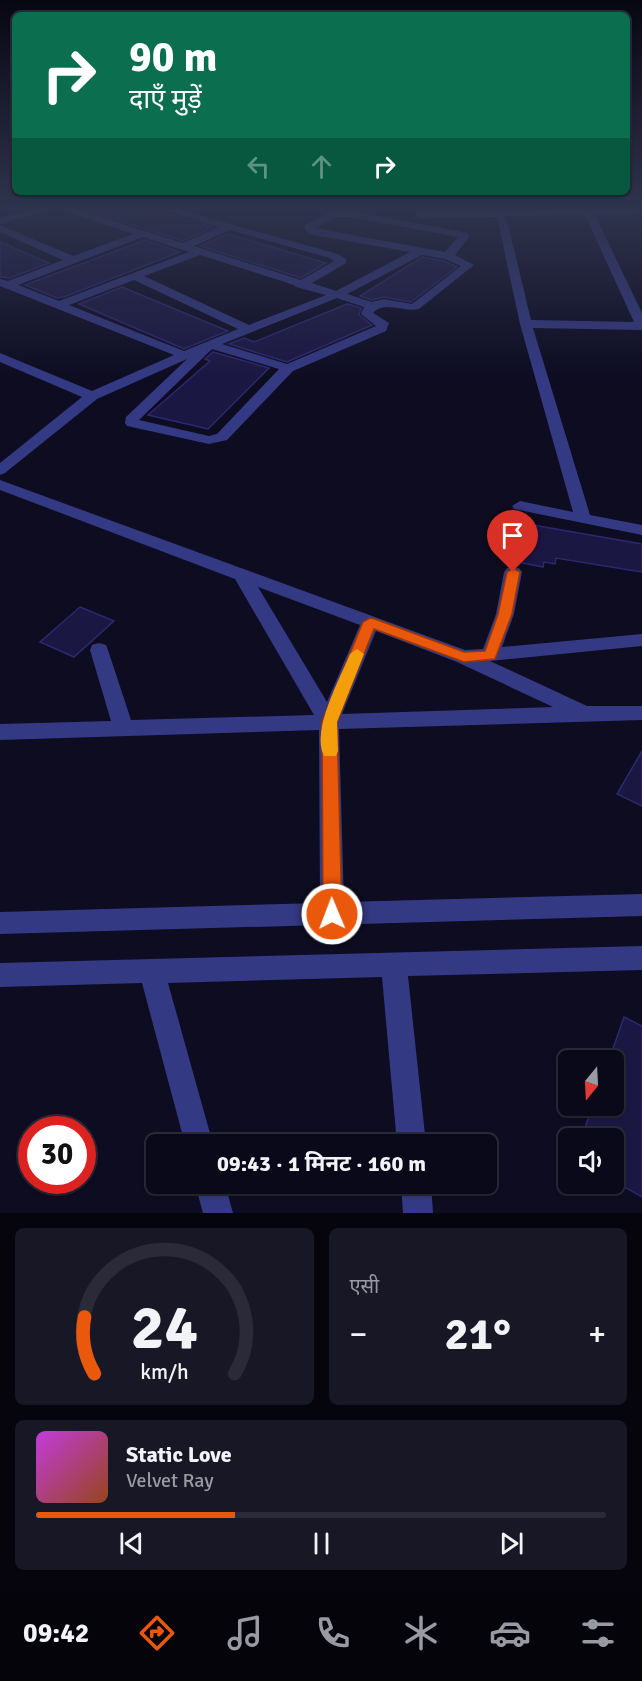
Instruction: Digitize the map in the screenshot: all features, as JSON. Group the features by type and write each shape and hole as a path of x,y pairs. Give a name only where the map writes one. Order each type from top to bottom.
{"street":[{"path":"4,283 55,266"},
{"path":"59,304 162,266"},
{"path":"240,266 373,306"},
{"path":"300,285 334,266"},
{"path":"0,470 92,396 210,344 336,295 393,266"},
{"path":"210,344 130,420 132,423 209,440 222,437 288,368 382,328 383,323 367,314 373,306 387,302 415,307 467,266"},
{"path":"513,266 526,324 583,519"},
{"path":"526,324 642,326 614,266"},
{"path":"134,276 249,329"},
{"path":"4,283 184,356"},
{"path":"210,344 288,368"},
{"path":"0,357 92,396"},
{"path":"0,484 464,657 585,714"},
{"path":"520,506 642,530"},
{"path":"490,655 505,614 513,572"},
{"path":"242,575 330,722"},
{"path":"332,914 330,722 370,622"},
{"path":"464,657 642,640"},
{"path":"99,650 123,727"},
{"path":"0,732 642,713"},
{"path":"0,923 642,905"},
{"path":"0,975 642,958"},
{"path":"394,965 411,1134"},
{"path":"152,971 196,1134"},
{"path":"213,1194 218,1213"},
{"path":"417,1194 418,1213"}],"building":[{"path":"0,266 42,266 10,278 0,277"},
{"path":"77,266 145,266 64,297 57,298 25,285"},
{"path":"262,266 322,266 301,278"},
{"path":"408,266 457,267 411,302 384,297 372,300 360,296"},
{"path":"122,287 228,331 184,349 79,304"},
{"path":"347,304 361,308 359,315 372,325 287,362 229,344 244,338 254,342"},
{"path":"213,352 269,368 208,429 148,415 210,361 205,359"},
{"path":"516,522 642,544 642,572 556,558 555,564 544,562 543,567 522,563 523,558 509,556"},
{"path":"80,607 114,621 74,657 40,642"},
{"path":"642,751 642,806 617,794"},
{"path":"624,1017 642,1026 642,1197 624,1187 624,1128 585,1128 589,1116 624,1116 624,1050 612,1050"}],"slow traffic":[{"path":"330,751 330,722 357,654"}],"route":[{"path":"332,914 330,722 370,622 464,657 490,655 505,614 513,572"}]}
